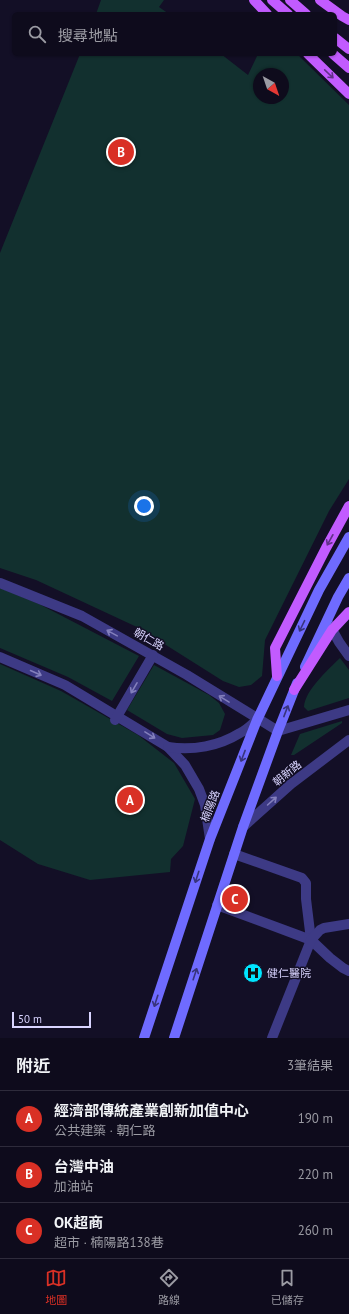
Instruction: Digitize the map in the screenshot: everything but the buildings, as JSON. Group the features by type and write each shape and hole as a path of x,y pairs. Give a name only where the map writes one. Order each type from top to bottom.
{"main road":[{"path":"272,0 286,12"},
{"path":"291,0 304,12"},
{"path":"320,0 336,12"},
{"path":"255,2 265,12"},
{"path":"337,12 349,20"},
{"path":"337,40 349,49"},
{"path":"310,56 349,94"},
{"path":"335,56 349,68"},
{"path":"277,676 275,648 349,506"},
{"path":"294,690 332,630 349,612"}],"street":[{"name":"楠陽路","path":"144,1038 210,840 257,720 319,590 349,537"},
{"path":"174,1038 243,827 278,731 294,690 327,619 349,578"},
{"name":"朝仁路","path":"0,583 82,616 187,675 257,720 278,731"},
{"path":"327,619 339,642 349,656"},
{"path":"116,718 152,655"},
{"path":"0,657 65,685 116,718 168,747 185,765 199,788 205,805 210,840"},
{"path":"278,731 349,710"},
{"path":"168,747 180,749 201,748 241,733 257,720"},
{"name":"朝新路","path":"243,827 291,784 349,740"},
{"path":"234,854 302,878 306,882 306,899 311,940"},
{"path":"217,905 311,940 330,958 349,971"},
{"path":"272,1038 311,940 320,930 324,928 349,924"}],"green space":[{"path":"101,0 164,0 159,7 166,12 97,12"},
{"path":"79,56 224,56 248,75 257,56 299,56 349,105 349,479 329,511 265,640 262,676 251,685 239,687 223,681 139,628 36,580 0,568 0,253"},
{"path":"0,588 39,604 139,656 112,701 68,677 0,648"},
{"path":"340,658 349,670 349,698 308,711 304,707 308,694 324,674"},
{"path":"0,664 61,691 138,735 174,763 195,799 183,846 171,859 170,872 90,880 38,864 0,840"},
{"path":"154,665 209,695 219,703 225,714 220,730 213,735 182,738 167,734 127,710"},
{"path":"342,721 342,723 294,755 291,755 300,734"}],"place":[{"name":"台灣中油","path":"121,152"},
{"name":"經濟部傳統產業創新加值中心","path":"130,800"},
{"name":"OK超商","path":"235,899"},
{"name":"健仁醫院","path":"253,973"}]}
